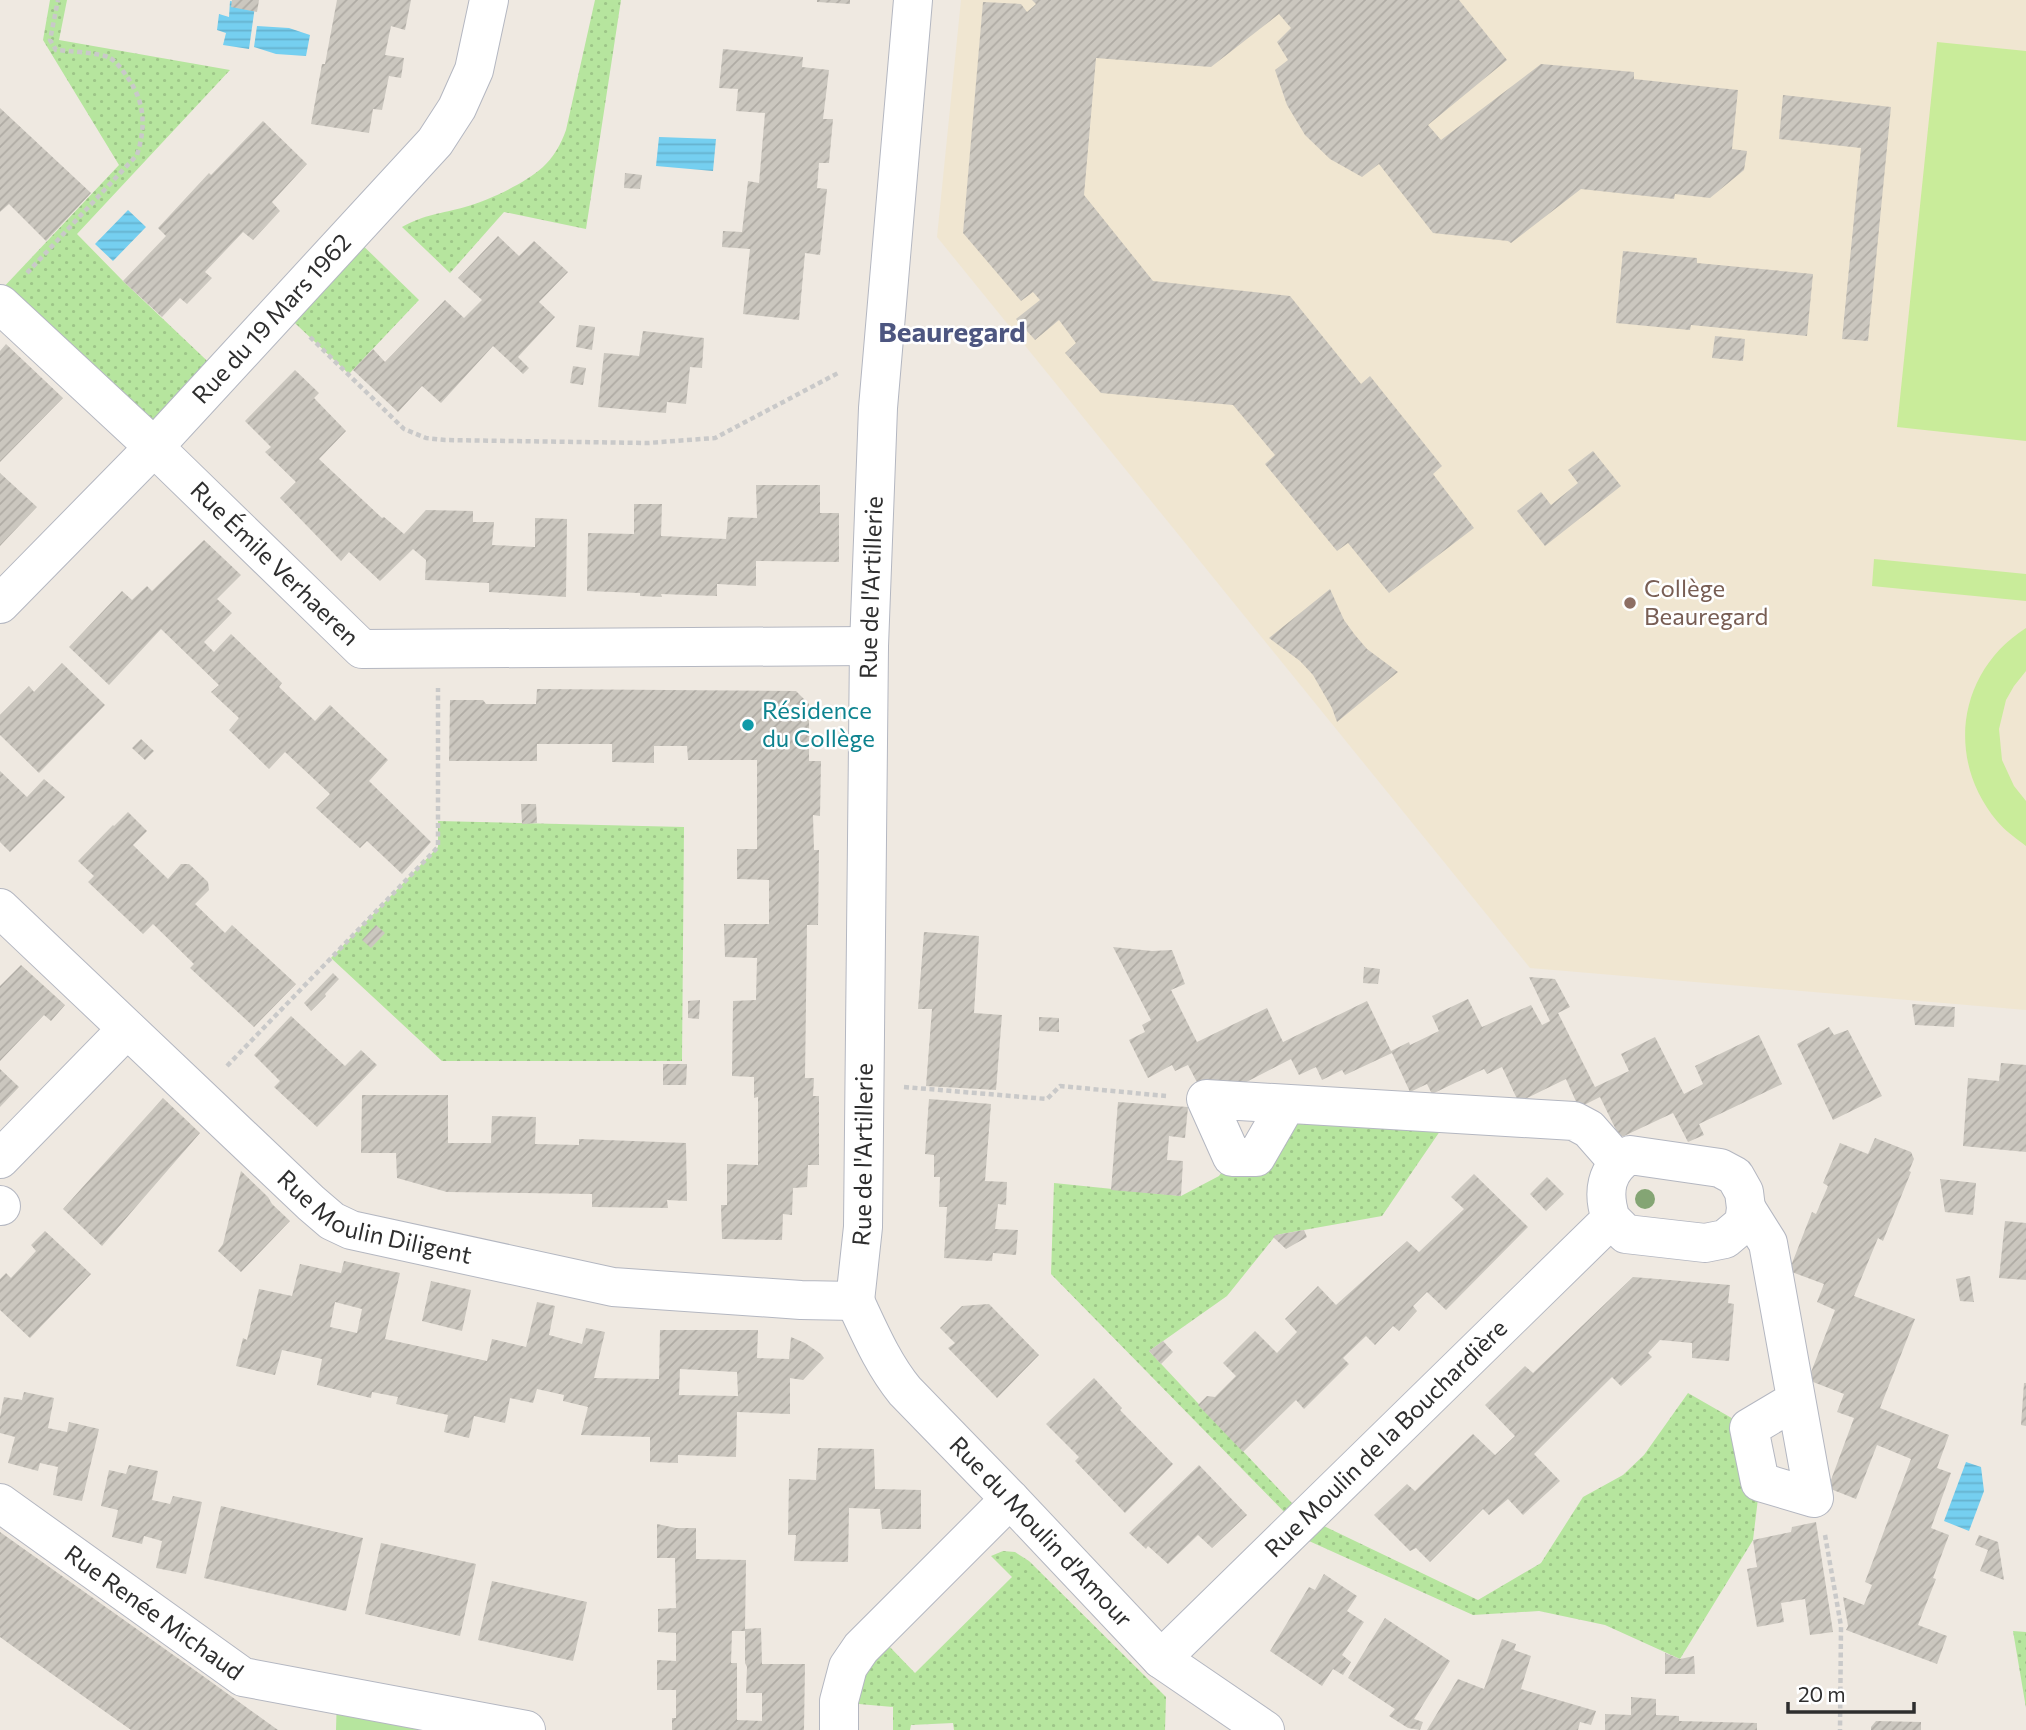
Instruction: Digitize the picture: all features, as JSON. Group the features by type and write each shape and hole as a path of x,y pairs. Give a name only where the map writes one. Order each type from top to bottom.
{"street":[{"name":"Rue du 19 Mars 1962","path":"0,604 154,447 435,142 457,108 474,70 489,0"},
{"name":"Rue de l'Artillerie","path":"855,1301 863,1227 869,646 878,408 913,0"},
{"name":"Rue Émile Verhaeren","path":"9,293 154,447 362,649 869,646"},
{"name":"Rue Moulin Diligent","path":"0,908 311,1203 332,1221 351,1230 614,1287 855,1301"},
{"path":"0,1159 127,1029"},
{"path":"1286,1104 1256,1157 1232,1157 1206,1099 1574,1121 1589,1129 1618,1162"},
{"path":"1630,1155 1720,1168 1735,1176 1744,1192 1744,1223 1725,1239 1705,1244 1626,1234 1611,1219 1607,1207 1606,1190 1611,1172 1618,1162 1630,1155"},
{"path":"1746,1208 1768,1243 1814,1498 1760,1482 1749,1428 1796,1400"},
{"name":"Rue Moulin de la Bouchardière","path":"1161,1659 1611,1219"},
{"name":"Rue du Moulin d'Amour","path":"855,1301 890,1372 905,1391 1161,1659 1265,1730"},
{"path":"839,1730 839,1702 848,1667 861,1648 1010,1499"},
{"name":"Rue Renée Michaud","path":"0,1503 243,1677 526,1730"}],"path":[{"path":"9,293 137,155 143,137 139,93 108,56 56,50 50,40 58,0"},
{"path":"281,309 404,429 426,438 445,440 648,443 715,438 884,349"},
{"path":"198,1096 439,847 439,648"},
{"path":"864,1084 1047,1099 1060,1086 1206,1099"},
{"path":"1814,1498 1821,1511 1841,1626 1840,1730"}],"shaded area":[{"name":"Collège Beauregard","path":"961,0 2026,0 2026,1010 1530,968 937,237"}],"green space":[{"path":"50,0 67,0 59,40 230,70 77,234 221,374 154,447 0,291 119,165 43,40"},
{"path":"595,0 621,0 586,229 504,212 450,273 402,227 495,196 526,179 551,159 566,130"},
{"path":"1937,42 2026,51 2026,441 1897,427"},
{"path":"351,234 419,300 349,374 280,309"},
{"path":"1874,559 2026,574 2026,601 1872,586"},
{"path":"2026,628 2026,671 2006,700 1999,729 2002,760 2014,786 2026,801 2026,846 2000,825 1981,797 1970,771 1965,744 1966,717 1973,692 1985,668 2003,646"},
{"path":"438,821 684,827 682,1061 442,1061 331,958 438,847"},
{"path":"1286,1105 1451,1115 1382,1216 1276,1235 1227,1296 1149,1351 1305,1517 1478,1600 1541,1563 1583,1497 1623,1475 1644,1455 1688,1393 1749,1428 1760,1482 1753,1540 1680,1659 1605,1625 1539,1611 1473,1615 1289,1532 1296,1524 1051,1274 1054,1183 1181,1196 1219,1176 1232,1157"},
{"path":"1003,1551 1015,1552 1029,1561 1166,1697 1165,1730 954,1730 953,1723 911,1725 910,1730 893,1730 893,1707 859,1704 864,1679 886,1643 915,1673 1012,1577 991,1556"},
{"path":"2013,1631 2026,1632 2026,1708"},
{"path":"337,1694 421,1711 420,1730 336,1730"}],"water":[{"path":"230,1 255,6 249,49 223,45 226,33 217,30 219,14 229,17"},
{"path":"257,26 289,28 310,35 306,56 276,54 254,47"},
{"path":"659,137 716,139 713,171 656,166"},
{"path":"128,210 146,227 113,261 95,244"},
{"path":"1966,1462 1981,1467 1984,1491 1969,1531 1944,1521"}],"building":[{"path":"232,0 259,0 257,12 231,7"},
{"path":"337,0 411,0 405,30 391,26 385,55 404,58 401,78 389,76 382,110 373,109 369,133 311,124"},
{"path":"850,0 850,4 817,2"},
{"path":"1032,0 1459,0 1507,60 1428,125 1441,140 1541,64 1634,72 1634,79 1738,90 1732,149 1747,151 1744,170 1710,198 1675,194 1674,199 1581,189 1511,243 1433,233 1379,164 1362,177 1330,159 1305,135 1287,105 1275,70 1288,60 1277,42 1291,28 1279,14 1211,67 1096,58 1084,195 1153,281 1290,296 1361,384 1370,376 1442,466 1433,474 1474,528 1389,593 1348,543 1337,551 1265,464 1275,455 1233,405 1101,393 1065,353 1076,343 1059,320 1035,340 1016,319 1040,300 1033,292 1021,301 963,233 983,2 1021,4 1027,12 1036,4"},
{"path":"723,49 803,57 802,67 829,70 823,119 833,119 829,163 819,163 817,188 827,189 820,255 805,253 799,320 743,314 750,249 722,247 723,231 742,232 748,181 759,183 765,113 736,111 738,89 719,88"},
{"path":"1783,95 1891,107 1868,341 1842,339 1861,148 1779,139"},
{"path":"0,108 91,193 46,241 9,204 0,212"},
{"path":"263,121 307,164 272,202 280,211 253,240 243,232 205,272 212,278 187,304 180,298 162,317 123,281 166,236 158,228 209,173 211,175"},
{"path":"625,173 642,175 640,189 624,188"},
{"path":"498,236 519,256 534,241 568,272 539,302 555,317 518,357 529,368 523,374 493,346 441,403 422,386 398,412 353,370 373,349 385,362 445,300 464,318 482,300 458,278"},
{"path":"1623,251 1697,258 1697,263 1813,274 1807,336 1691,325 1690,330 1616,323"},
{"path":"579,325 595,327 592,350 576,347"},
{"path":"643,331 704,338 702,368 690,367 686,404 667,402 666,413 598,407 604,353 639,356"},
{"path":"1715,336 1745,339 1743,361 1712,358"},
{"path":"6,344 63,398 0,462 0,351"},
{"path":"573,366 586,368 583,385 570,383"},
{"path":"295,370 319,393 314,398 346,431 319,459 382,518 404,534 426,510 473,511 473,522 494,522 492,545 535,547 535,518 567,519 566,597 489,592 489,583 425,580 426,560 413,549 380,581 349,552 341,561 280,498 296,482 265,452 271,447 245,421"},
{"path":"1593,451 1621,486 1545,546 1517,511 1541,492 1551,505 1578,483 1568,470"},
{"path":"0,473 37,507 0,546"},
{"path":"756,485 820,485 820,513 839,513 839,562 756,561 756,586 717,584 717,596 661,594 662,597 640,596 640,593 587,591 588,533 634,534 634,504 662,504 661,536 726,539 728,517 757,518"},
{"path":"204,540 241,575 217,599 232,613 204,642 214,652 231,634 282,683 279,687 315,721 330,705 388,760 369,781 431,842 402,874 367,841 360,848 316,808 330,794 285,752 269,769 229,730 239,718 211,692 219,685 161,629 109,685 69,647 122,591 132,600 147,586 152,591"},
{"path":"1330,589 1344,620 1355,635 1367,649 1398,672 1337,722 1313,675 1300,661 1269,638"},
{"path":"62,663 105,705 39,773 0,735 0,715 29,686 34,692"},
{"path":"537,689 796,691 809,704 809,761 821,761 820,816 813,815 814,850 819,850 818,925 807,925 805,1078 814,1078 813,1096 819,1096 819,1165 808,1165 807,1187 793,1188 792,1215 783,1214 782,1240 722,1239 721,1205 727,1205 727,1164 758,1165 758,1097 754,1098 754,1077 732,1076 733,1001 756,1000 757,958 725,957 724,924 769,924 769,880 737,879 737,849 757,849 757,760 688,760 687,746 654,746 654,763 612,762 612,744 537,744 537,761 449,761 450,700 483,700 486,704 536,704"},
{"path":"141,739 154,751 145,760 132,748"},
{"path":"0,771 27,797 44,779 65,797 10,852 0,842"},
{"path":"521,804 536,804 537,823 522,824"},
{"path":"128,812 147,831 133,845 168,879 181,864 189,864 208,882 209,890 195,904 225,933 232,925 296,984 254,1027 190,968 194,964 153,924 143,934 88,882 94,876 78,861"},
{"path":"376,925 385,933 371,948 362,940"},
{"path":"924,932 979,936 974,1013 1002,1015 996,1090 926,1086 932,1009 918,1009"},
{"path":"1113,947 1172,950 1185,984 1171,990 1197,1042 1267,1008 1283,1042 1367,1001 1391,1051 1439,1031 1432,1016 1468,999 1482,1027 1531,1005 1542,1025 1550,1021 1529,977 1555,979 1570,1007 1558,1013 1595,1087 1629,1071 1621,1054 1655,1037 1684,1094 1703,1084 1695,1066 1759,1035 1782,1084 1699,1124 1704,1135 1688,1142 1673,1113 1619,1136 1600,1097 1578,1106 1566,1079 1518,1101 1502,1067 1487,1074 1484,1069 1432,1094 1427,1084 1410,1092 1392,1053 1345,1075 1342,1070 1322,1080 1316,1067 1299,1075 1291,1059 1223,1094 1202,1092 1188,1065 1175,1071 1172,1065 1148,1078 1129,1040 1145,1032 1142,1025 1151,1020"},
{"path":"21,965 65,1005 51,1021 44,1015 0,1061 0,986"},
{"path":"1364,967 1380,969 1378,984 1363,983"},
{"path":"333,973 339,979 311,1011 304,1003"},
{"path":"700,1000 699,1019 688,1018 688,1001"},
{"path":"1912,1004 1955,1007 1954,1027 1915,1025"},
{"path":"291,1016 345,1066 361,1050 377,1065 317,1127 274,1087 280,1081 254,1055"},
{"path":"1039,1017 1059,1018 1059,1032 1039,1031"},
{"path":"1829,1027 1834,1035 1848,1030 1882,1096 1833,1120 1797,1044"},
{"path":"2001,1063 2026,1065 2026,1152 1963,1146 1968,1078 1999,1081"},
{"path":"663,1064 687,1064 686,1085 663,1085"},
{"path":"0,1069 19,1087 0,1107"},
{"path":"362,1095 448,1095 448,1143 491,1143 492,1116 536,1117 535,1144 579,1145 579,1139 686,1143 687,1201 667,1200 668,1208 592,1207 592,1194 447,1192 397,1178 396,1153 361,1153"},
{"path":"163,1098 200,1133 102,1246 63,1209"},
{"path":"929,1099 991,1104 985,1181 1007,1182 1006,1205 998,1204 995,1229 1018,1230 1016,1255 993,1253 992,1261 944,1258 947,1207 939,1207 940,1177 934,1177 934,1155 925,1154"},
{"path":"1118,1102 1188,1107 1185,1138 1169,1136 1167,1160 1183,1161 1181,1196 1111,1190"},
{"path":"1875,1138 1911,1152 1914,1159 1883,1241 1878,1238 1854,1296 1915,1319 1880,1408 1949,1435 1937,1468 1951,1473 1931,1528 1949,1535 1918,1625 1947,1636 1937,1664 1846,1630 1848,1626 1843,1597 1864,1605 1872,1585 1865,1582 1911,1459 1877,1445 1856,1499 1828,1488 1854,1418 1837,1412 1844,1394 1808,1380 1835,1310 1817,1302 1824,1284 1789,1271 1812,1212 1816,1214 1828,1186 1823,1183 1840,1143 1868,1154"},
{"path":"241,1171 290,1221 241,1272 218,1251 223,1244"},
{"path":"1474,1174 1528,1227 1446,1310 1427,1292 1413,1306 1417,1311 1399,1331 1393,1326 1375,1345 1366,1336 1343,1358 1349,1364 1304,1409 1296,1400 1243,1452 1198,1405 1207,1396 1215,1397 1236,1376 1223,1363 1255,1331 1277,1353 1297,1332 1285,1319 1318,1286 1336,1305 1407,1241 1419,1252 1464,1209 1451,1197"},
{"path":"1547,1177 1564,1194 1546,1211 1530,1194"},
{"path":"1940,1179 1976,1183 1973,1215 1945,1212"},
{"path":"2005,1221 2026,1223 2026,1280 1999,1278"},
{"path":"1304,1230 1307,1237 1286,1249 1273,1237 1276,1235"},
{"path":"45,1231 91,1274 30,1338 0,1310 0,1279 6,1273 11,1278 36,1251 31,1245"},
{"path":"344,1261 400,1273 385,1339 487,1361 492,1339 526,1347 537,1302 555,1306 549,1335 582,1344 586,1328 605,1332 594,1378 659,1379 660,1330 758,1330 757,1358 789,1359 791,1337 805,1343 824,1358 803,1380 790,1378 790,1414 737,1412 736,1457 678,1455 678,1463 650,1462 650,1437 581,1435 588,1407 563,1401 564,1395 537,1389 533,1403 510,1398 505,1423 474,1416 469,1438 444,1432 448,1415 396,1404 398,1397 372,1392 371,1398 317,1385 322,1359 282,1350 275,1375 236,1366 243,1338 247,1340 259,1289 292,1296 300,1264 341,1273","holes":["335,1302 362,1309 357,1333 330,1327","680,1369 737,1372 738,1396 679,1395"]},
{"path":"1970,1276 1974,1302 1960,1301 1956,1279"},
{"path":"1633,1277 1730,1285 1728,1303 1734,1304 1729,1361 1692,1358 1692,1343 1660,1340 1648,1353 1652,1357 1621,1386 1612,1377 1534,1454 1560,1481 1523,1515 1508,1499 1489,1515 1483,1509 1430,1562 1416,1548 1410,1551 1374,1515 1407,1484 1415,1491 1473,1434 1495,1455 1515,1436 1485,1405 1525,1366 1533,1373"},
{"path":"431,1281 471,1290 462,1331 422,1321"},
{"path":"989,1304 1039,1355 997,1398 948,1348 955,1343 940,1328 962,1306"},
{"path":"1163,1341 1173,1352 1161,1364 1149,1351"},
{"path":"1094,1378 1122,1408 1120,1410 1173,1464 1125,1513 1075,1461 1079,1457 1046,1424"},
{"path":"2026,1383 2026,1426 2021,1425"},
{"path":"24,1392 54,1398 48,1428 67,1432 69,1422 99,1429 82,1501 53,1495 58,1467 40,1463 38,1471 8,1463 15,1437 0,1433 4,1397 22,1400"},
{"path":"818,1448 874,1449 875,1489 921,1490 921,1529 882,1529 880,1509 849,1508 848,1562 794,1561 796,1535 788,1535 789,1479 816,1480"},
{"path":"129,1465 158,1471 152,1500 170,1504 173,1496 202,1502 186,1574 156,1568 162,1541 144,1536 142,1544 112,1537 118,1510 101,1506 109,1470 126,1474"},
{"path":"1199,1465 1247,1515 1212,1548 1198,1535 1168,1564 1129,1533"},
{"path":"221,1506 363,1538 346,1611 204,1578"},
{"path":"1816,1522 1833,1632 1810,1635 1805,1599 1781,1603 1784,1622 1757,1627 1747,1569 1757,1567 1753,1540 1791,1532 1792,1527"},
{"path":"657,1524 696,1528 696,1559 746,1560 745,1629 761,1628 762,1664 805,1664 804,1730 672,1730 672,1718 676,1718 676,1690 657,1690 657,1660 676,1661 676,1633 658,1632 658,1609 676,1608 675,1558 657,1558","holes":["732,1631 745,1631 746,1693 762,1693 762,1721 737,1720 737,1663 731,1663"]},
{"path":"0,1532 278,1730 131,1730 18,1650 0,1637"},
{"path":"1979,1535 1998,1542 2004,1580 1980,1571 1988,1550 1975,1545"},
{"path":"381,1543 476,1564 460,1636 365,1614"},
{"path":"1324,1574 1357,1596 1347,1611 1364,1622 1342,1655 1351,1662 1343,1675 1333,1669 1322,1686 1270,1651 1309,1587 1315,1590"},
{"path":"492,1581 587,1602 573,1661 478,1640"},
{"path":"1385,1618 1450,1661 1414,1719 1423,1722 1420,1730 1408,1728 1389,1716 1395,1709 1348,1678"},
{"path":"1502,1639 1516,1644 1514,1650 1531,1656 1521,1689 1596,1711 1591,1725 1580,1722 1578,1730 1427,1730 1458,1679 1484,1689"},
{"path":"1665,1653 1680,1659 1694,1656 1695,1674 1665,1674"},
{"path":"1631,1697 1656,1699 1656,1715 1679,1716 1679,1721 1757,1723 1757,1730 1605,1730 1605,1714 1631,1715"},
{"path":"1876,1721 1921,1722 1921,1730 1871,1730"}],"place":[{"name":"Collège Beauregard","path":"1630,603"},
{"name":"Résidence du Collège","path":"748,725"}],"district":[{"name":"Beauregard","path":"952,332"}]}
